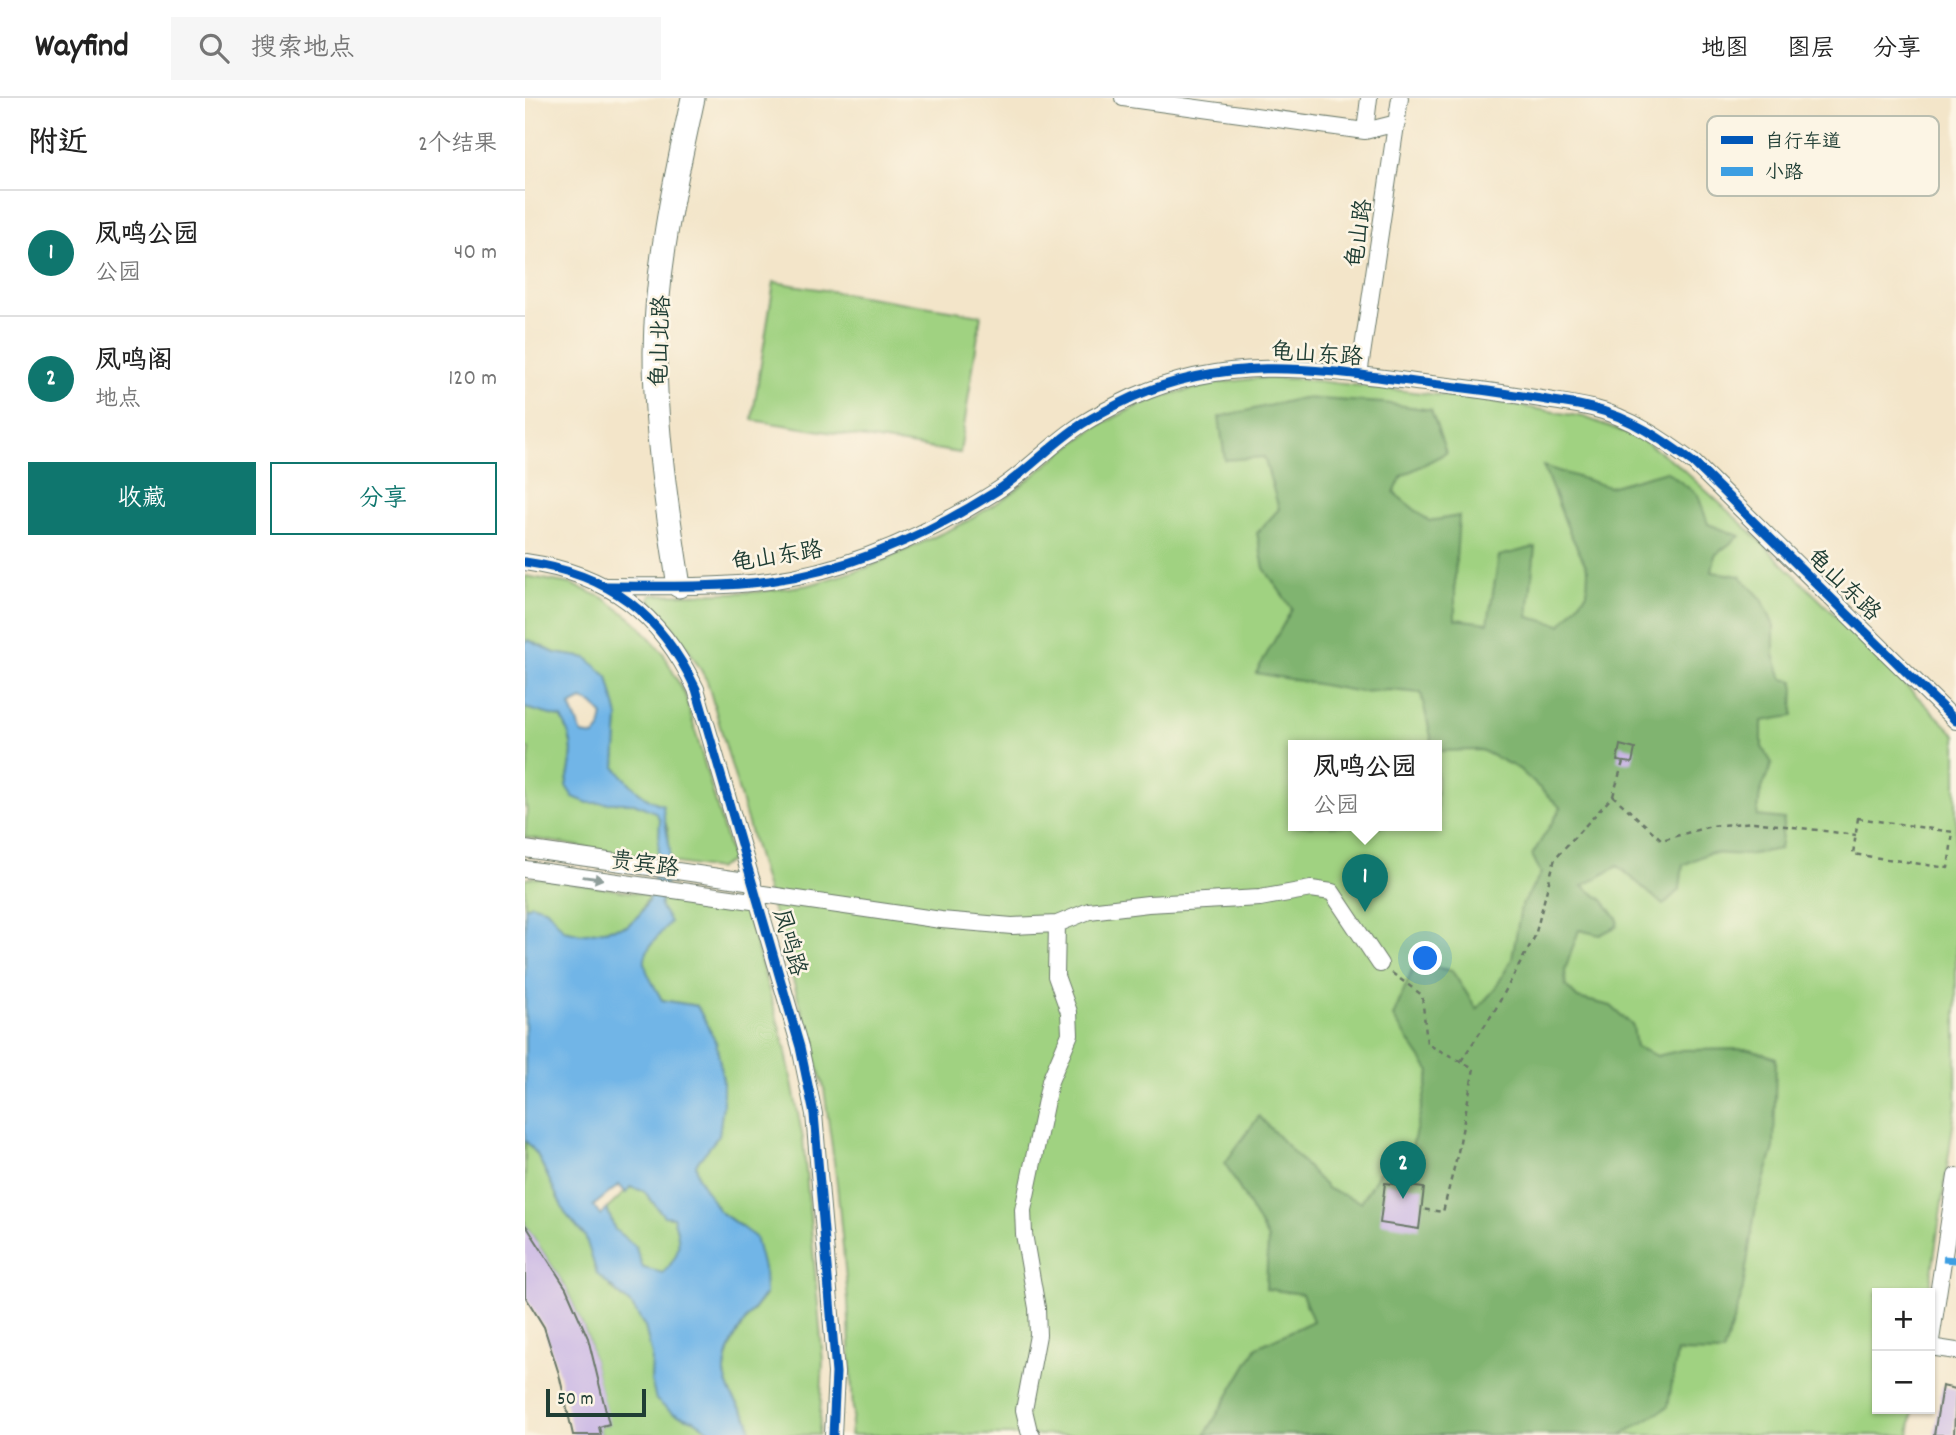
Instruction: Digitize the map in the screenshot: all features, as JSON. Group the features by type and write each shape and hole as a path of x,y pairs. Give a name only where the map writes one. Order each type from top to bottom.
{"street":[{"name":"龟山北路","path":"679,586 658,417 655,351 663,250 693,98"},
{"path":"1123,98 1365,131 1397,123"},
{"path":"1365,131 1369,98"},
{"name":"龟山路","path":"1359,375 1401,98"},
{"name":"龟山东路","path":"606,586 679,586 769,581 813,572 884,549 922,532 997,491 1082,424 1134,397 1196,376 1240,369 1279,367 1473,388 1593,408 1622,418 1694,463 1956,720"},
{"name":"凤鸣路","path":"525,562 579,575 606,586 633,605 681,658 696,689 800,1047 814,1114 836,1373 833,1435"},
{"name":"贵宾路","path":"525,849 756,892"},
{"name":"贵宾路","path":"525,869 756,892"},
{"path":"756,892 941,920 1013,926 1057,924 1089,911 1148,904 1261,898 1311,889 1332,892 1380,964"},
{"path":"1032,1435 1028,1431 1024,1410 1038,1335 1037,1308 1024,1234 1023,1210 1050,1082 1070,1034 1069,1012 1056,976 1057,924"},
{"path":"1956,1176 1950,1260 1930,1347 1956,1352"}],"path":[{"path":"1461,1061 1495,1010 1535,936 1555,858 1613,796 1623,762"},
{"path":"1613,796 1662,840 1711,826 1755,822 1856,835"},
{"path":"1858,818 1953,832 1951,850 1948,868 1853,854 1858,818"},
{"path":"1951,850 1956,851"},
{"path":"1380,964 1422,995 1427,1044 1474,1068 1443,1212 1421,1209"}],"green space":[{"path":"774,282 981,315 960,453 752,420"},
{"path":"1260,378 1300,379 1491,401 1584,417 1639,438 1677,464 1752,533 1956,735 1956,1104 1930,1288 1872,1288 1872,1414 1912,1414 1909,1435 850,1435 853,1413 848,1300 837,1184 824,1088 707,681 667,619 650,600 651,595 757,592 809,585 869,567 964,523 1011,494 1096,427 1135,407 1172,394 1218,383"},
{"path":"1302,398 1384,403 1431,410 1446,453 1402,476 1394,493 1429,521 1459,516 1455,619 1488,623 1499,556 1535,547 1528,617 1561,625 1587,593 1588,570 1543,466 1609,487 1666,471 1698,495 1708,524 1740,536 1715,555 1712,572 1740,576 1762,599 1774,626 1774,655 1782,679 1794,681 1793,716 1762,721 1762,747 1772,763 1760,794 1757,816 1784,819 1780,849 1747,855 1709,853 1683,865 1680,889 1663,905 1618,866 1583,886 1603,900 1618,920 1617,926 1600,935 1579,930 1565,970 1566,986 1578,998 1611,1006 1633,1026 1636,1047 1657,1056 1682,1050 1750,1049 1776,1058 1774,1148 1756,1206 1742,1294 1723,1353 1677,1352 1668,1407 1621,1435 1205,1435 1257,1347 1313,1321 1302,1294 1266,1289 1268,1239 1225,1163 1259,1116 1328,1189 1361,1202 1390,1155 1410,1155 1430,1072 1393,1017 1415,963 1452,971 1477,1009 1495,989 1512,959 1521,907 1541,873 1532,855 1561,808 1519,769 1481,750 1442,751 1442,740 1432,740 1421,693 1389,690 1361,692 1256,673 1292,609 1264,568 1257,533 1279,509 1264,457 1225,460 1219,417"},
{"path":"525,576 571,584 604,598 637,623 663,653 685,695 732,860 717,869 670,862 663,805 642,795 615,767 618,717 608,677 586,658 555,653 529,640 525,644"},
{"path":"525,708 562,718 570,736 572,751 566,786 602,803 634,803 656,812 660,820 658,860 525,837 525,784 530,749 525,748"},
{"path":"533,877 649,895 640,914 627,926 581,934 564,930 547,909 531,904 525,908 525,879"},
{"path":"662,897 746,910 785,1047 803,1139 823,1361 819,1435 750,1435 747,1418 726,1380 727,1360 734,1340 765,1295 742,1227 719,1211 698,1177 696,1164 719,1135 723,1080 716,1042 697,1006 662,1000 645,970 645,954 655,939"},
{"path":"525,1140 537,1154 565,1213 585,1236 611,1288 633,1306 645,1327 653,1356 651,1381 672,1413 694,1420 716,1435 601,1435 599,1427 608,1424 588,1338 566,1288 525,1224"},
{"path":"630,1187 644,1191 664,1216 673,1217 679,1247 674,1260 663,1274 643,1268 635,1246 615,1230 607,1209"}],"water":[{"path":"528,640 555,653 587,658 608,677 618,717 615,767 642,795 663,805 670,854 660,906 670,922 647,952 646,967 662,1000 697,1006 716,1042 723,1080 719,1135 696,1164 698,1177 719,1211 755,1237 764,1272 765,1294 734,1340 726,1360 725,1371 733,1397 747,1418 750,1435 716,1435 694,1420 672,1413 656,1400 651,1381 652,1356 645,1327 632,1306 597,1274 585,1236 565,1213 537,1154 525,1140 525,908 531,904 547,909 564,930 581,934 627,926 640,914 648,901 658,860 660,820 655,812 634,803 588,803 573,797 566,786 572,759 570,736 562,718 525,708 525,644","holes":["582,700 593,704 603,715 600,729 594,736 582,734 570,706","619,1185 626,1193 630,1187 644,1191 664,1216 673,1217 678,1240 677,1253 663,1273 643,1268 635,1246 615,1230 607,1209 600,1215 593,1206"]}],"building":[{"path":"1620,745 1635,749 1632,763 1617,761"},
{"path":"1385,1183 1424,1188 1419,1229 1380,1223"},
{"path":"525,1224 566,1288 588,1338 609,1424 599,1427 601,1435 573,1435 559,1374 544,1327 525,1296"},
{"path":"1942,1386 1956,1389 1954,1435 1934,1435"}],"marked path":[{"path":"1943,1259 1956,1260"}],"cycle path":[{"path":"606,586 728,585 769,581 828,569 914,536 969,508 1006,484 1082,424 1133,397 1171,383 1208,374 1244,370 1281,369 1355,374 1580,405 1620,417 1646,430 1694,463 1956,721"},
{"path":"525,562 582,576 607,587 629,602 666,639 696,689 800,1047 814,1114 836,1373 833,1435"}],"place":[{"name":"凤鸣公园","path":"1365,912"},
{"name":"凤鸣阁","path":"1403,1199"}]}
